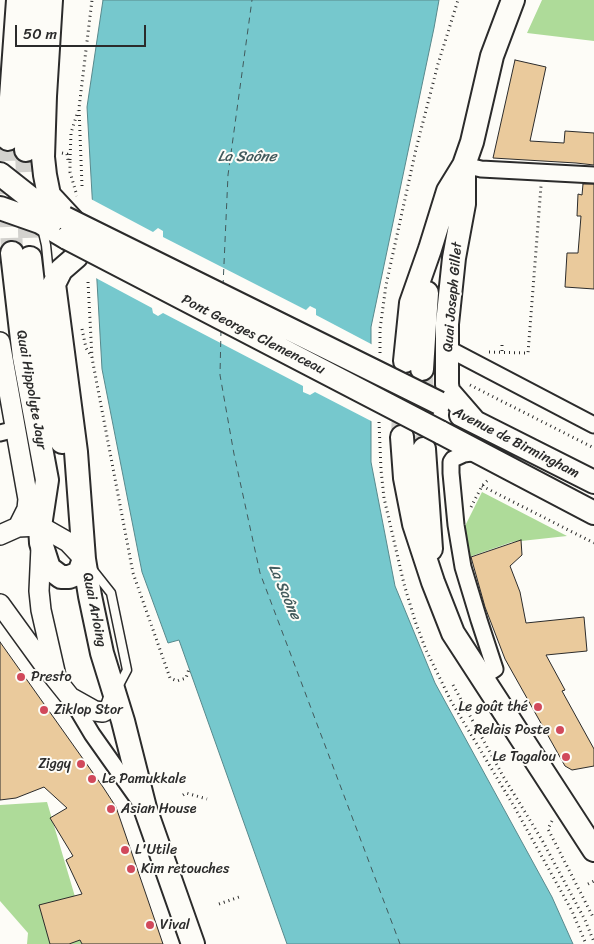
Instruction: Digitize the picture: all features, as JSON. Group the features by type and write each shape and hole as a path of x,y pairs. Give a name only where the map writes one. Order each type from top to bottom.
{"main road":[{"path":"18,0 17,145 28,84 35,0"},
{"path":"51,0 43,157 49,194 70,218"},
{"name":"Quai Joseph Gillet","path":"414,365 422,351 430,249 448,191 464,165 472,142 492,56 512,0"},
{"name":"Quai Joseph Gillet","path":"464,165 465,194 454,258 447,324 448,392 474,421"},
{"path":"0,174 33,200 70,218"},
{"path":"0,208 40,222 70,218"},
{"name":"Pont Georges Clemenceau","path":"70,218 92,251 440,432"},
{"name":"Pont Georges Clemenceau","path":"70,218 439,403"},
{"path":"81,524 76,452 54,284 61,270 69,263 83,253 92,251"},
{"name":"Quai Hippolyte Jayr","path":"36,526 47,480 24,357 21,255 42,358 81,524"},
{"name":"Avenue de Birmingham","path":"439,403 594,482"},
{"name":"Avenue de Birmingham","path":"440,432 594,513"},
{"path":"402,437 405,478 414,524 432,582 453,633 592,843"},
{"path":"424,449 432,582"},
{"name":"Quai Arloing","path":"81,524 84,559 102,653 115,694 145,808 194,944"},
{"path":"36,526 49,568 61,577 69,577 79,573 84,559"}],"street":[{"path":"464,165 481,169 594,175"},
{"name":"Quai Hippolyte Jayr","path":"0,342 8,431 26,482 28,499 36,526"},
{"path":"447,348 594,425"},
{"path":"478,452 464,454 453,459 451,462 456,525 463,567 478,620 496,669 481,678"},
{"path":"36,526 41,610 56,679"},
{"path":"0,535 18,527 36,526 68,542 84,559"},
{"name":"Quai Arloing","path":"0,604 70,697 92,734 145,808"},
{"name":"Quai Arloing","path":"70,697 95,711 103,712 110,708 115,694"}],"lane":[{"path":"40,222 46,245 49,274 54,284"}],"path":[{"path":"70,218 71,133 78,108 92,0"},
{"path":"78,108 82,186"},
{"path":"62,153 67,154 68,160 70,160"},
{"path":"502,341 500,351 528,353 541,186"},
{"path":"88,282 92,358 133,573 170,678 177,681 186,678 189,669"},
{"path":"86,348 92,358"},
{"path":"467,382 594,448"},
{"path":"520,418 523,412"},
{"path":"456,525 462,524 482,486 493,473"},
{"path":"482,486 594,543"},
{"path":"453,686 503,776 542,840 581,912 594,942"},
{"path":"183,795 207,799"},
{"path":"551,822 548,829 594,919"},
{"path":"588,884 594,881"},
{"path":"219,904 242,896"}],"green space":[{"path":"542,0 594,0 594,41 527,33"},
{"path":"482,492 567,536 512,542 469,557 463,530"},
{"path":"47,802 89,944 27,944 28,933 0,901 0,805"}],"water":[{"name":"La Saône","path":"103,0 439,0 371,327 371,462 395,586 435,683 552,897 573,944 287,944 179,640 168,643 142,572 102,369 87,107"}],"pier":[{"path":"89,198 153,232 158,228 163,231 163,237 306,310 310,306 316,309 316,315 373,345 373,422 315,392 310,395 303,392 303,386 163,313 158,316 153,313 152,308 94,277"}],"building":[{"path":"515,60 546,67 530,141 564,143 565,131 594,133 594,165 493,158"},
{"path":"583,184 594,184 594,289 565,287 567,253 578,253 581,216 577,216 578,194 582,195"},
{"path":"521,540 522,555 510,566 520,592 526,623 584,617 587,651 546,655 565,690 562,691 594,749 594,766 572,770 565,766 505,659 485,607 471,557"},
{"path":"0,642 116,807 163,944 82,944 80,940 69,944 50,944 39,905 82,894 66,860 73,856 50,818 67,808 44,787 16,798 0,800"}],"ferry route":[{"path":"223,286 228,175 252,0"},
{"path":"221,330 220,375 234,454 260,573 400,944"}],"tunnel":[{"path":"8,139 12,253"},
{"path":"26,150 30,258"},
{"path":"402,437 405,361"},
{"path":"422,369 424,449"}],"place":[{"name":"Presto","path":"21,677"},
{"name":"Le goût thé","path":"538,707"},
{"name":"Ziklop Stor","path":"44,710"},
{"name":"Relais Poste","path":"560,730"},
{"name":"Le Tagalou","path":"566,757"},
{"name":"Ziggy","path":"81,764"},
{"name":"Le Pamukkale","path":"92,779"},
{"name":"Asian House","path":"111,809"},
{"name":"L'Utile","path":"125,850"},
{"name":"Kim retouches","path":"131,869"},
{"name":"Vival","path":"150,925"}]}
